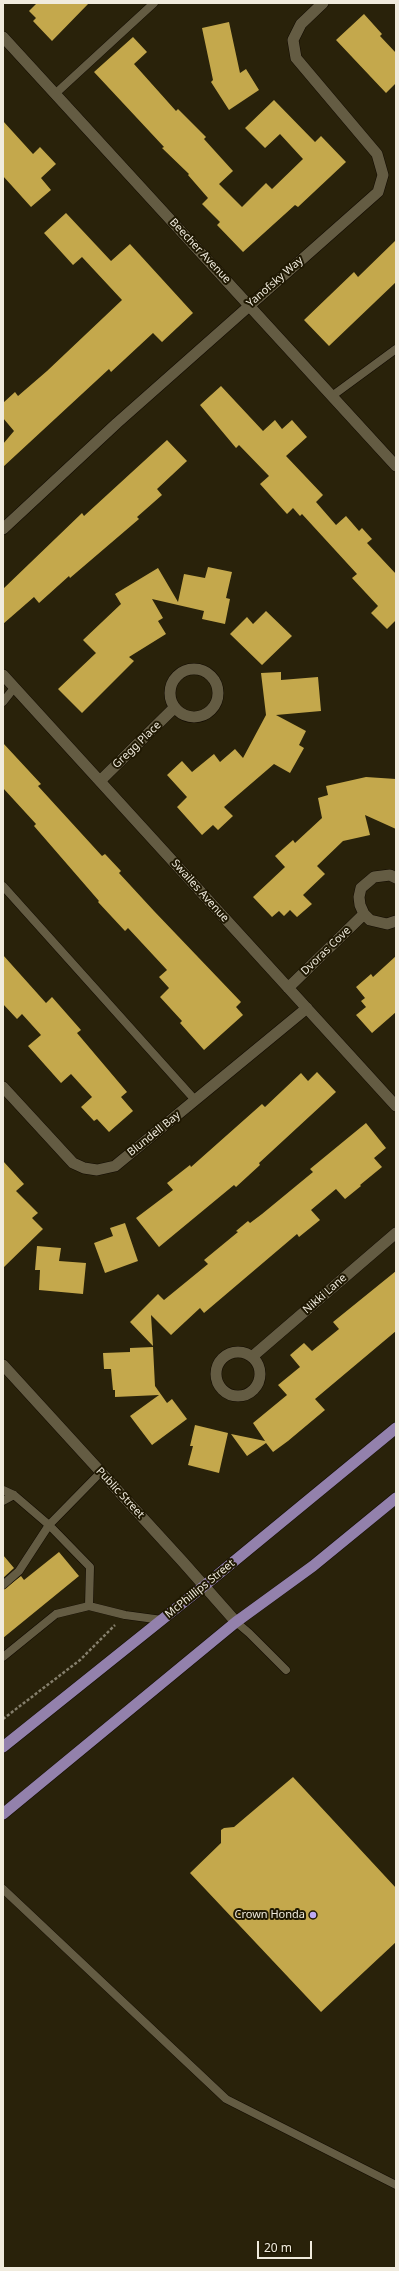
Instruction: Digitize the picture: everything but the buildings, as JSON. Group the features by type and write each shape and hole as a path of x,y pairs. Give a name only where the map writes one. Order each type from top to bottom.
{"main road":[{"name":"McPhillips Street","path":"3,1746 162,1620 396,1428"},
{"path":"3,1814 236,1622 313,1566 396,1498"}],"street":[{"name":"Yanofsky Way","path":"3,529 117,423 378,192 383,175 376,154 296,58 293,40 301,24 323,3"},
{"name":"Beecher Avenue","path":"3,37 396,466"},
{"path":"190,668 200,669 208,672 214,678 219,690 218,699 214,707 205,715 188,716 174,708 170,692 171,684 175,677 182,671 190,668"},
{"name":"Swailes Avenue","path":"3,676 396,1106"},
{"name":"Gregg Place","path":"100,782 174,708"},
{"path":"396,878 381,875 367,881 359,897 360,906 364,914 378,924 387,924 396,921"},
{"name":"Dvoras Cove","path":"288,988 364,914"},
{"name":"Blundell Bay","path":"3,1087 73,1163 84,1168 97,1170 115,1166 307,1008"},
{"name":"Nikki Lane","path":"253,1356 396,1233"},
{"path":"239,1351 253,1356 260,1369 258,1384 252,1392 246,1395 238,1396 226,1393 217,1381 216,1369 219,1362 231,1352 239,1351"},
{"name":"Public Street","path":"3,1365 236,1622"}],"lane":[{"path":"55,94 154,3"},
{"path":"332,396 396,349"},
{"path":"3,702 14,688"},
{"path":"3,886 195,1100"},
{"path":"3,1585 19,1571 49,1525 100,1472"},
{"path":"3,1490 14,1495 49,1525 90,1567 89,1606"},
{"path":"3,1501 14,1495"},
{"path":"3,1657 56,1614 89,1606 120,1614 162,1620"},
{"path":"236,1622 250,1632 286,1670"},
{"path":"3,1889 226,2099 396,2185"}],"path":[{"path":"3,1719 80,1660 113,1628 120,1614"}],"place":[{"name":"Crown Honda","path":"313,1915"}]}
